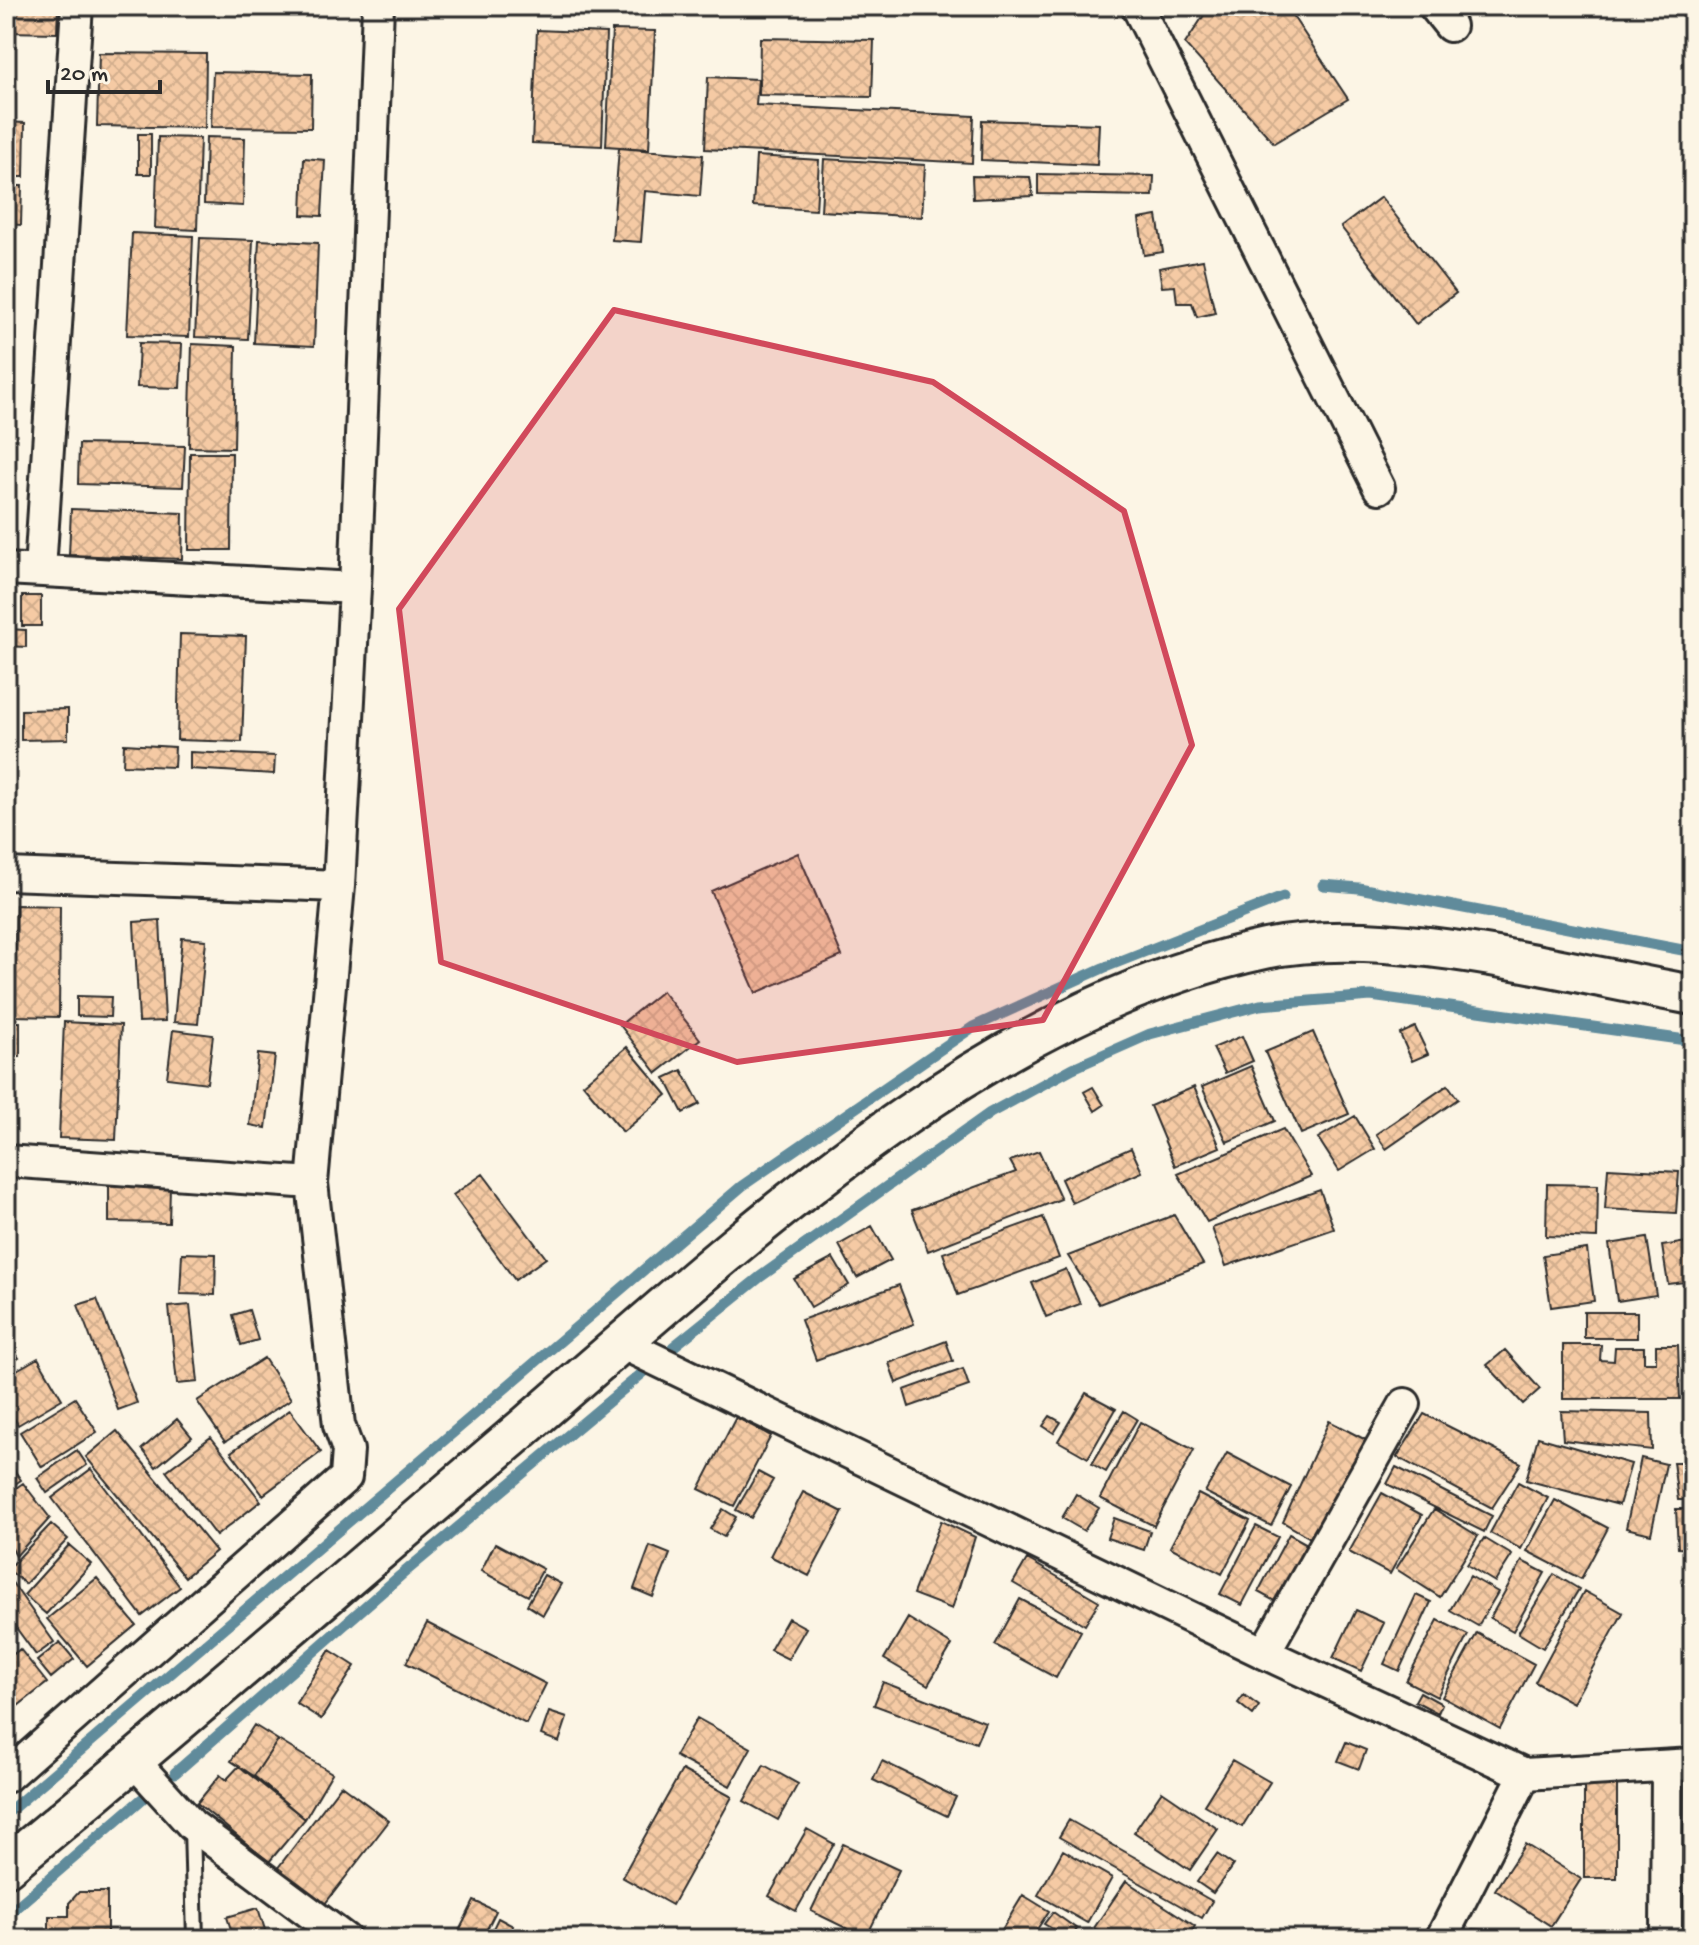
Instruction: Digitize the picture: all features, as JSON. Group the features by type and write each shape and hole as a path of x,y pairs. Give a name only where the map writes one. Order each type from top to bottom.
{"street":[{"path":"40,570 77,6"},
{"path":"6,1777 346,1477 348,1450 339,1425 312,1183 339,886 355,588 378,6"},
{"path":"1137,6 1379,488"},
{"path":"6,569 355,588"},
{"path":"6,874 339,886"},
{"path":"6,1867 775,1213 1002,1054 1117,998 1189,969 1269,948 1346,942 1467,953 1693,995"},
{"path":"6,1161 312,1183"},
{"path":"621,1343 1264,1653 1525,1774 1680,1765 1666,1939"},
{"path":"1264,1653 1405,1404"},
{"path":"134,1761 192,1825 336,1936"},
{"path":"1441,1939 1525,1774"}],"lane":[{"path":"192,1825 195,1939"}],"highlighted area":[{"path":"614,310 933,382 1124,511 1192,745 1043,1020 737,1062 441,962 399,609"}],"building":[{"path":"6,6 58,6 57,33 6,32"},
{"path":"1220,6 1286,6 1348,99 1274,143 1185,44 1204,15"},
{"path":"537,30 606,33 602,146 532,143"},
{"path":"612,30 655,31 649,149 606,146"},
{"path":"760,38 874,40 872,97 759,95"},
{"path":"99,53 206,54 205,128 97,126"},
{"path":"213,72 312,74 311,128 211,127"},
{"path":"708,77 758,79 756,105 974,116 972,163 705,149"},
{"path":"982,120 1099,124 1097,165 981,160"},
{"path":"6,122 25,123 24,177 6,177"},
{"path":"138,134 151,134 151,174 138,174"},
{"path":"158,137 200,138 197,230 155,228"},
{"path":"206,137 245,138 243,206 204,204"},
{"path":"619,148 703,155 700,196 645,191 641,242 612,240"},
{"path":"756,156 819,160 816,210 753,206"},
{"path":"304,158 325,160 322,216 302,215"},
{"path":"824,159 925,165 922,217 821,211"},
{"path":"1038,174 1154,176 1153,196 1038,194"},
{"path":"972,176 1030,177 1033,196 973,199"},
{"path":"6,186 22,186 21,225 6,224"},
{"path":"1381,197 1456,293 1416,324 1341,227"},
{"path":"1157,216 1163,252 1144,255 1139,219"},
{"path":"132,233 193,236 189,337 127,335"},
{"path":"200,238 253,240 248,339 195,337"},
{"path":"259,240 318,243 314,346 254,343"},
{"path":"1203,260 1215,313 1197,317 1192,303 1177,303 1175,286 1162,287 1159,268"},
{"path":"6,335 12,335 9,433 6,433"},
{"path":"139,343 182,344 180,388 137,387"},
{"path":"192,344 236,346 234,448 189,447"},
{"path":"79,444 185,446 183,487 78,484"},
{"path":"190,453 232,453 231,550 189,550"},
{"path":"71,509 183,513 182,559 69,555"},
{"path":"22,596 41,596 41,626 22,626"},
{"path":"6,629 26,630 26,647 6,646"},
{"path":"180,634 246,636 242,742 177,740"},
{"path":"68,709 68,739 21,740 21,710"},
{"path":"124,744 175,747 174,767 123,765"},
{"path":"190,752 275,756 274,774 190,769"},
{"path":"798,853 842,956 756,993 711,891"},
{"path":"16,905 60,906 59,1017 14,1016"},
{"path":"160,920 165,1021 139,1022 134,922"},
{"path":"182,938 206,940 198,1024 174,1022"},
{"path":"662,991 700,1039 657,1073 620,1025"},
{"path":"77,996 111,997 110,1017 77,1016"},
{"path":"6,1022 20,1022 20,1057 6,1057"},
{"path":"64,1022 121,1025 116,1140 59,1138"},
{"path":"1415,1027 1428,1054 1412,1061 1400,1034"},
{"path":"173,1030 213,1035 207,1083 167,1078"},
{"path":"1313,1032 1349,1114 1301,1134 1265,1052"},
{"path":"1242,1036 1253,1061 1225,1073 1213,1048"},
{"path":"627,1047 667,1095 623,1132 583,1084"},
{"path":"258,1054 275,1056 266,1128 250,1125"},
{"path":"1251,1066 1275,1121 1227,1142 1202,1087"},
{"path":"682,1070 700,1104 683,1113 665,1078"},
{"path":"1448,1085 1458,1099 1386,1149 1376,1134"},
{"path":"1093,1087 1104,1105 1095,1111 1084,1092"},
{"path":"1194,1087 1220,1147 1175,1166 1150,1106"},
{"path":"1355,1116 1375,1149 1339,1171 1318,1138"},
{"path":"1283,1129 1311,1176 1207,1222 1178,1174"},
{"path":"1131,1148 1142,1172 1072,1203 1061,1179"},
{"path":"1039,1151 1061,1199 928,1251 912,1210 1016,1172 1010,1161"},
{"path":"1608,1168 1679,1172 1676,1213 1605,1209"},
{"path":"483,1174 546,1258 515,1280 453,1195"},
{"path":"1547,1184 1598,1185 1597,1238 1546,1236"},
{"path":"109,1185 170,1187 169,1223 109,1222"},
{"path":"1320,1190 1334,1229 1226,1266 1212,1228"},
{"path":"1174,1215 1203,1264 1099,1304 1068,1256"},
{"path":"1043,1217 1059,1258 958,1295 943,1253"},
{"path":"872,1226 891,1260 857,1278 839,1245"},
{"path":"1647,1238 1656,1295 1617,1301 1609,1244"},
{"path":"1693,1241 1693,1281 1668,1284 1662,1246"},
{"path":"1587,1249 1594,1301 1551,1307 1543,1255"},
{"path":"182,1253 216,1254 215,1295 180,1294"},
{"path":"833,1258 849,1285 811,1307 794,1279"},
{"path":"1066,1269 1080,1304 1046,1317 1032,1283"},
{"path":"899,1285 914,1324 816,1360 801,1320"},
{"path":"97,1299 137,1403 118,1410 78,1305"},
{"path":"190,1305 198,1382 177,1384 169,1307"},
{"path":"249,1310 258,1340 241,1345 233,1315"},
{"path":"1584,1312 1637,1312 1637,1338 1584,1338"},
{"path":"946,1341 953,1361 896,1383 889,1363"},
{"path":"9,1343 19,1358 6,1366 6,1345"},
{"path":"1563,1345 1601,1345 1600,1360 1614,1361 1615,1347 1644,1347 1644,1362 1656,1362 1656,1345 1678,1345 1680,1399 1563,1399"},
{"path":"1505,1350 1540,1389 1523,1404 1487,1365"},
{"path":"38,1358 62,1399 18,1425 6,1405 6,1376"},
{"path":"264,1358 291,1399 225,1442 197,1401"},
{"path":"963,1369 969,1386 909,1407 904,1390"},
{"path":"1086,1393 1116,1409 1088,1458 1058,1441"},
{"path":"75,1398 97,1432 42,1467 20,1432"},
{"path":"290,1410 321,1452 263,1495 231,1452"},
{"path":"1124,1411 1137,1419 1106,1472 1092,1464"},
{"path":"1561,1411 1651,1413 1652,1450 1563,1440"},
{"path":"1424,1414 1521,1463 1492,1508 1397,1457"},
{"path":"1050,1416 1061,1422 1054,1433 1043,1426"},
{"path":"736,1417 771,1436 734,1506 699,1489"},
{"path":"177,1419 192,1437 156,1467 142,1449"},
{"path":"1329,1421 1366,1440 1319,1543 1283,1522"},
{"path":"1140,1422 1194,1450 1154,1526 1100,1498"},
{"path":"117,1431 216,1551 185,1577 86,1457"},
{"path":"211,1437 261,1501 216,1536 166,1471"},
{"path":"1538,1437 1631,1464 1619,1505 1526,1480"},
{"path":"77,1450 87,1465 47,1493 37,1478"},
{"path":"1227,1453 1291,1487 1271,1526 1205,1492"},
{"path":"6,1458 21,1480 6,1490"},
{"path":"1641,1458 1666,1464 1651,1534 1626,1528"},
{"path":"1673,1462 1693,1462 1693,1500 1678,1500"},
{"path":"1396,1467 1492,1516 1484,1532 1387,1484"},
{"path":"91,1469 180,1587 142,1616 52,1498"},
{"path":"758,1472 773,1480 751,1518 736,1510"},
{"path":"1518,1482 1548,1498 1521,1549 1490,1533"},
{"path":"23,1483 50,1518 16,1556 6,1538 6,1495"},
{"path":"803,1492 843,1512 809,1576 770,1556"},
{"path":"1382,1493 1422,1515 1390,1574 1349,1552"},
{"path":"1076,1494 1099,1508 1084,1531 1062,1518"},
{"path":"1198,1494 1250,1521 1222,1574 1170,1547"},
{"path":"1555,1500 1608,1528 1581,1579 1527,1551"},
{"path":"723,1509 736,1517 724,1537 710,1529"},
{"path":"1434,1509 1478,1536 1440,1597 1396,1569"},
{"path":"1676,1509 1693,1509 1693,1549 1678,1548"},
{"path":"1114,1518 1150,1531 1144,1550 1107,1538"},
{"path":"941,1521 975,1537 952,1609 913,1594"},
{"path":"51,1524 68,1539 25,1584 8,1569"},
{"path":"1256,1526 1278,1537 1242,1605 1220,1594"},
{"path":"1289,1534 1309,1545 1278,1603 1258,1592"},
{"path":"1484,1538 1512,1555 1495,1582 1467,1565"},
{"path":"495,1543 543,1569 528,1596 481,1571"},
{"path":"69,1545 91,1564 46,1614 24,1595"},
{"path":"650,1546 670,1554 653,1597 634,1589"},
{"path":"1027,1559 1099,1601 1085,1625 1013,1583"},
{"path":"1522,1561 1545,1573 1513,1631 1490,1618"},
{"path":"6,1574 54,1642 36,1655 6,1614"},
{"path":"1554,1574 1579,1589 1543,1648 1518,1633"},
{"path":"544,1575 561,1584 543,1615 527,1605"},
{"path":"1470,1576 1498,1592 1478,1626 1450,1610"},
{"path":"97,1578 136,1625 87,1666 47,1619"},
{"path":"1584,1591 1623,1613 1573,1703 1535,1682"},
{"path":"1416,1595 1431,1602 1399,1671 1384,1664"},
{"path":"1020,1599 1081,1631 1056,1678 995,1645"},
{"path":"1356,1610 1384,1623 1361,1671 1333,1658"},
{"path":"788,1618 806,1628 788,1659 770,1650"},
{"path":"908,1618 952,1645 928,1685 884,1659"},
{"path":"1438,1620 1468,1635 1437,1697 1406,1681"},
{"path":"427,1623 546,1684 526,1724 406,1663"},
{"path":"1477,1633 1534,1664 1500,1729 1442,1697"},
{"path":"60,1642 74,1659 51,1678 37,1661"},
{"path":"20,1649 47,1683 14,1709 6,1698 6,1660"},
{"path":"330,1650 355,1666 321,1719 296,1703"},
{"path":"883,1682 985,1722 976,1743 874,1705"},
{"path":"1420,1692 1442,1704 1438,1713 1415,1701"},
{"path":"1244,1695 1259,1706 1253,1715 1238,1703"},
{"path":"549,1712 567,1718 559,1742 541,1735"},
{"path":"697,1718 751,1748 730,1786 675,1756"},
{"path":"254,1725 278,1740 254,1776 231,1761"},
{"path":"278,1740 332,1773 305,1819 254,1776"},
{"path":"1346,1742 1366,1750 1359,1769 1338,1761"},
{"path":"1232,1760 1270,1782 1242,1827 1204,1805"},
{"path":"882,1761 956,1797 947,1816 873,1780"},
{"path":"764,1765 798,1784 778,1820 744,1801"},
{"path":"239,1766 305,1819 269,1862 197,1803 220,1775 226,1780"},
{"path":"682,1770 732,1797 672,1905 622,1877"},
{"path":"1584,1781 1617,1781 1617,1878 1584,1878"},
{"path":"341,1785 389,1821 324,1905 277,1869"},
{"path":"1162,1791 1218,1829 1190,1870 1134,1832"},
{"path":"1069,1820 1212,1901 1202,1918 1059,1837"},
{"path":"807,1829 834,1844 796,1911 769,1896"},
{"path":"1682,1832 1693,1833 1693,1863 1680,1862"},
{"path":"843,1844 899,1870 866,1938 811,1911"},
{"path":"1525,1844 1581,1879 1551,1926 1495,1890"},
{"path":"1063,1850 1112,1878 1087,1923 1038,1895"},
{"path":"1217,1854 1233,1865 1213,1893 1197,1882"},
{"path":"1126,1881 1195,1926 1187,1939 1111,1939 1094,1928"},
{"path":"79,1892 107,1892 107,1939 16,1939 49,1938 49,1916 69,1916 69,1903"},
{"path":"1023,1895 1049,1911 1036,1931 1048,1939 998,1936"},
{"path":"474,1901 496,1911 482,1939 455,1939"},
{"path":"258,1908 268,1939 234,1939 227,1917"},
{"path":"1675,1910 1693,1911 1693,1928 1674,1927"},
{"path":"1053,1912 1077,1929 1070,1939 1044,1924"},
{"path":"498,1918 513,1926 507,1939 488,1939"},
{"path":"1473,1929 1584,1938 1469,1939"}],"waterway":[{"path":"1323,885 1359,888 1693,952"},
{"path":"6,1814 742,1186 973,1027 1103,968 1283,897"},
{"path":"673,1347 760,1277 990,1113 1073,1068 1150,1034 1260,1005 1371,996 1693,1041"},
{"path":"175,1773 400,1576 645,1371"},
{"path":"6,1916 142,1799"}]}
